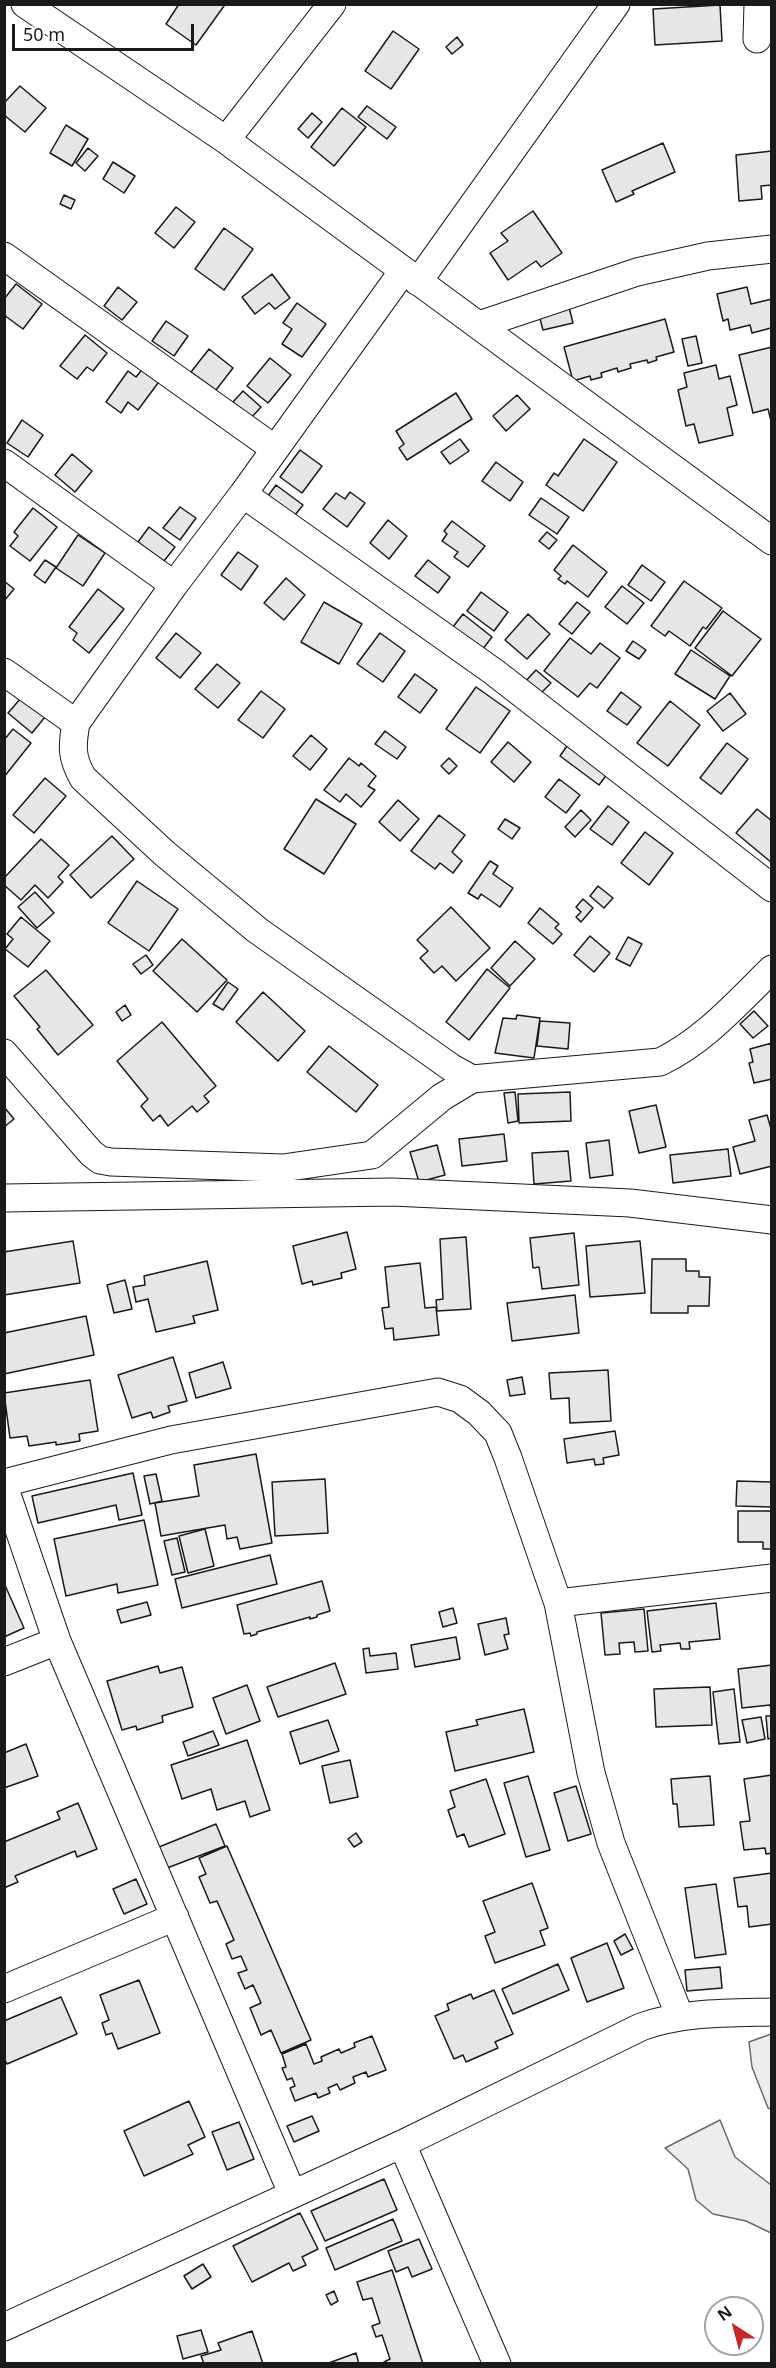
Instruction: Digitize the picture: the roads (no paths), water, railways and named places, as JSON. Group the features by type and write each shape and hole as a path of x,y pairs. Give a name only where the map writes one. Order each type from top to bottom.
{"street":[{"path":"4,12 13,4"},
{"path":"226,140 332,4"},
{"path":"757,39 758,4"},
{"path":"472,1079 452,1068 257,930 164,853 82,778 74,763 73,743 76,723 174,585 275,448 410,277 614,5"},
{"path":"43,9 226,140 771,541"},
{"path":"479,325 637,272 708,256 771,249"},
{"path":"4,256 275,448"},
{"path":"4,463 174,585"},
{"path":"243,494 494,672 771,888"},
{"path":"4,672 76,723"},
{"path":"4,1053 91,1153 100,1160 282,1168 372,1155 442,1097 472,1079 660,1062 682,1052 702,1036 771,969"},
{"path":"4,1198 392,1192 630,1203 771,1220"},
{"path":"292,2193 57,1641 4,1484 171,1440 438,1392 460,1399 479,1413 498,1433 558,1603 591,1773 610,1843 680,2017"},
{"path":"558,1603 771,1578"},
{"path":"4,1662 57,1641"},
{"path":"4,1989 175,1917"},
{"path":"4,2327 402,2144 640,2027 663,2019 706,2014 771,2012"},
{"path":"402,2144 496,2364"}]}
